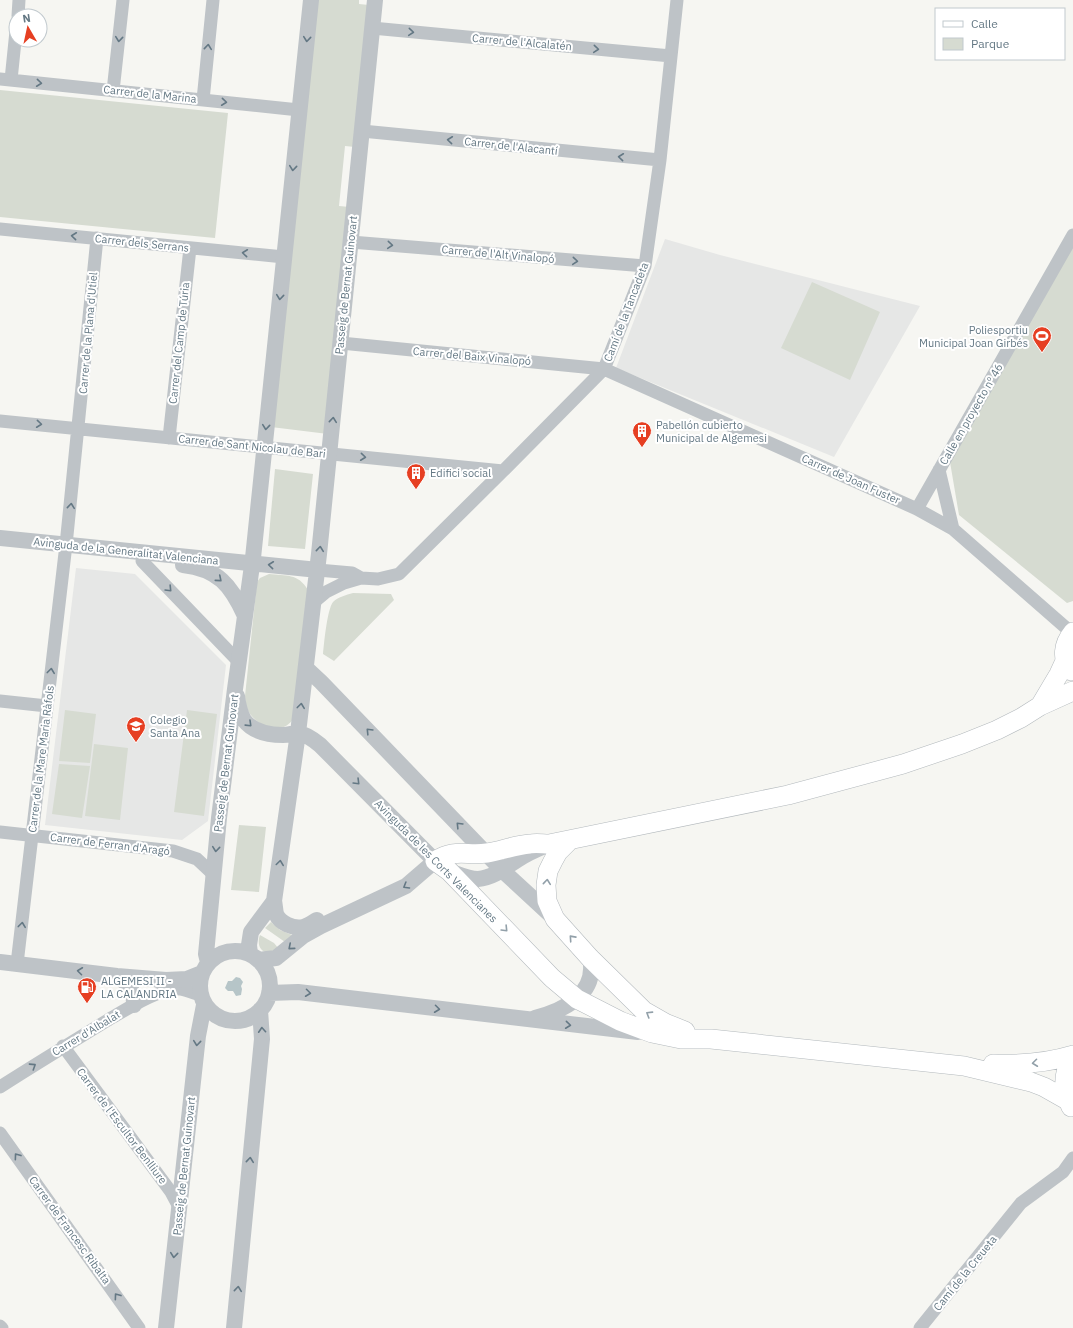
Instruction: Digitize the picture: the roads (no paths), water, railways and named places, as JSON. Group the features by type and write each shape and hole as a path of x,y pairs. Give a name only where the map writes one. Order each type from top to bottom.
{"main road":[{"path":"1040,706 1059,674 1069,667 1064,651 1066,641 1072,632"},
{"path":"442,866 441,857 451,854 462,852 485,853 530,844 549,844 570,840 788,795 896,766 962,744 997,730 1021,718 1040,706 1073,691"},
{"path":"570,840 558,852 548,870 546,885 547,901 555,919 590,958 644,1011 665,1023 711,1039 964,1066 1031,1082 1044,1087 1070,1105"},
{"name":"Avinguda de les Corts Valencianes","path":"442,866 552,978 577,999 620,1021 652,1033 681,1039 711,1039"},
{"path":"964,1066 1034,1064 1073,1055"},
{"path":"1070,1105 1065,1090 1065,1076 1068,1063 1073,1055"}],"street":[{"path":"113,91 123,0"},
{"path":"203,100 213,0"},
{"name":"Passeig de Bernat Guinovart","path":"205,968 213,874 252,563 311,0"},
{"name":"Passeig de Bernat Guinovart","path":"254,957 249,945 251,932 274,901 298,733 318,570 375,0"},
{"name":"Camí de la Tancadeta","path":"314,602 326,592 344,582 361,578 378,579 398,574 604,369 645,266 660,160 677,0"},
{"name":"Carrer de l'Alcalatén","path":"372,28 671,56"},
{"path":"6,80 13,48"},
{"name":"Carrer de la Marina","path":"6,80 299,110"},
{"name":"Carrer de l'Alacantí","path":"362,131 660,160"},
{"name":"Carrer dels Serrans","path":"0,229 284,257"},
{"name":"Calle en proyecto nº 46","path":"917,509 1073,235"},
{"name":"Carrer de la Plana d'Utiel","path":"79,428 97,238"},
{"name":"Carrer de l'Alt Vinalopó","path":"351,242 645,266"},
{"name":"Carrer del Camp de Túria","path":"169,438 190,248"},
{"name":"Carrer del Baix Vinalopó","path":"340,343 604,369"},
{"name":"Carrer de Joan Fuster","path":"604,369 917,509 953,529 1072,632"},
{"name":"Carrer de Sant Nicolau de Bari","path":"0,421 503,471"},
{"name":"Carrer de la Mare Maria Ràfols","path":"17,964 79,428"},
{"path":"939,470 953,529"},
{"name":"Avinguda de la Generalitat Valenciana","path":"0,538 142,561 196,567 212,573 229,588 234,593 245,616"},
{"name":"Avinguda de la Generalitat Valenciana","path":"0,547 66,549 252,563"},
{"name":"Avinguda de la Generalitat Valenciana","path":"142,561 239,662"},
{"path":"252,563 318,570"},
{"name":"Camí de la Tancadeta","path":"318,570 352,573 361,578"},
{"path":"306,668 485,853 555,919"},
{"path":"235,689 239,708 244,720 254,729 271,735 298,733"},
{"path":"0,701 47,706"},
{"name":"Avinguda de les Corts Valencianes","path":"298,733 309,737 320,745 442,866"},
{"name":"Carrer de Ferran d'Aragó","path":"0,832 173,851 197,859 213,874"},
{"path":"0,962 117,976 171,980 187,979 205,968 217,955 228,952 239,951 254,957 276,958 304,936 321,926 406,886 442,866 463,876 479,879 492,876 517,860 549,844"},
{"path":"274,901 276,914 282,921 296,927 304,927 345,907 380,898"},
{"path":"205,968 200,980 202,1000 211,1013 220,1018 231,1021 242,1021 252,1017 260,1010 269,993 270,981 266,970 254,957"},
{"path":"530,1020 552,1014 566,1007 577,999 588,984 592,974 590,958"},
{"path":"117,976 128,983 132,992 134,1005"},
{"name":"Carrer d'Albalat","path":"0,1087 63,1046 134,1005 169,989 182,989 202,1000"},
{"path":"269,993 298,992 652,1033"},
{"name":"Passeig de Bernat Guinovart","path":"166,1328 202,1000"},
{"path":"234,1328 262,1039 260,1010"},
{"name":"Carrer de l'Escultor Benlliure","path":"63,1046 171,1192 179,1207"},
{"name":"Carrer de Francesc Ribalta","path":"0,1133 139,1328"},
{"name":"Camí de la Creueta","path":"920,1328 1025,1199 1063,1172 1070,1165 1073,1158"},
{"name":"Camí de la Creueta","path":"1010,1217 1073,1174"}],"place":[{"name":"Poliesportiu Municipal Joan Girbés","path":"1042,353"},
{"name":"Pabellón cubierto Municipal de Algemesi","path":"642,448"},
{"name":"Edifici social","path":"416,490"},
{"name":"Colegio Santa Ana","path":"136,743"},
{"name":"ALGEMESI II - LA CALANDRIA","path":"87,1004"}]}
